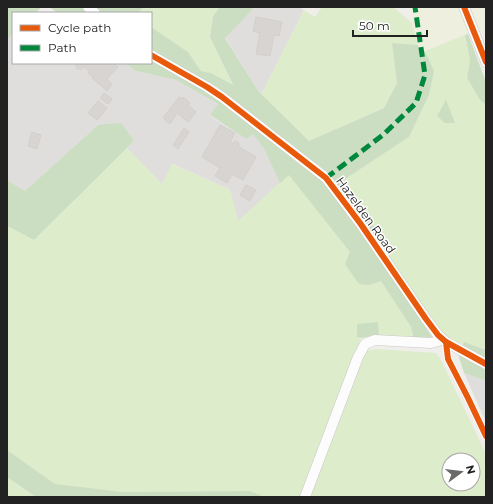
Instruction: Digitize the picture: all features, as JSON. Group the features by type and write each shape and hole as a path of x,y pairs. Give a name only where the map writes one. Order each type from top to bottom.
{"street":[{"path":"464,7 486,62"},
{"name":"Hazelden Road","path":"152,56 207,86 326,178 360,223 442,340 486,364"},
{"path":"305,497 358,357 365,344 375,340 431,343 442,340"}],"shaded area":[{"path":"255,7 299,7 304,10 261,95 225,37"},
{"path":"12,34 12,64 126,64 136,71 176,80 218,104 210,116 246,139 253,133 263,147 280,183 238,222 230,190 173,164 162,184 127,148 134,141 98,125 25,191 7,180 7,40"},
{"path":"464,373 486,381 486,422"}],"green space":[{"path":"7,7 42,7 36,12 12,12 12,34 7,40"},
{"path":"49,7 144,7 139,12 56,12"},
{"path":"144,7 220,7 213,16 210,37 233,86 211,73 201,71 188,52 152,28 152,12 139,12"},
{"path":"220,7 255,7 225,38 259,92 309,141 384,108 397,83 392,43 418,45 420,53 425,51 434,71 429,95 409,137 342,181 388,247 381,262 432,337 414,339 411,327 381,281 370,285 359,284 345,264 350,252 289,175 280,183 263,147 253,134 246,139 210,115 218,104 176,80 136,71 126,64 152,64 152,28 188,52 201,71 211,73 233,85 210,37 213,16"},
{"path":"322,7 393,7 412,23 418,45 392,43 397,83 384,108 309,141 261,95 304,10 315,17"},
{"path":"410,7 486,7 486,41 480,29 420,53 412,23"},
{"path":"468,34 486,82 486,105 480,100 467,78 470,60 465,35"},
{"path":"465,35 470,60 467,78 480,100 486,105 486,350 464,343 455,345 451,348 384,256 342,181 409,137 429,95 434,71 425,51"},
{"path":"446,100 455,123 445,123 437,116"},
{"path":"121,123 134,141 34,240 7,226 7,180 25,191 98,125"},
{"path":"127,148 162,184 172,164 230,190 238,221 289,174 350,252 370,285 381,281 411,327 414,339 379,335 377,322 357,337 361,338 300,497 265,497 249,491 123,492 55,484 7,450 7,226 34,240"},
{"path":"378,322 379,335 361,338 357,337 357,324"},
{"path":"464,342 486,350 486,381 464,373 458,354"},
{"path":"375,349 436,353 441,360 486,454 486,497 310,497 367,351"},
{"path":"7,450 55,484 123,492 250,491 265,497 36,497 7,477"},
{"path":"7,477 36,497 7,497"}],"building":[{"path":"256,17 282,22 279,36 274,35 270,56 256,54 260,33 253,31"},
{"path":"75,64 114,64 118,67 107,79 112,84 107,91 92,78 93,77 88,73 90,72 84,67 82,69 77,69"},
{"path":"104,93 112,99 108,104 100,98"},
{"path":"179,97 182,99 183,97 190,103 188,105 196,112 188,122 177,113 170,124 163,118"},
{"path":"98,101 107,108 97,120 88,113"},
{"path":"220,125 235,133 230,142 233,144 235,141 239,143 238,146 256,157 243,180 232,174 227,183 215,176 220,168 202,157"},
{"path":"184,128 189,132 178,149 173,145"},
{"path":"32,132 41,135 37,149 28,146"},
{"path":"246,185 256,190 250,201 240,195"}],"marked path":[{"path":"326,178 383,135 416,103 425,75 415,7"}],"cycle path":[{"path":"464,7 486,62"},
{"path":"152,56 222,97 326,178 360,223 438,335 446,342 486,364"},
{"path":"446,342 448,359 486,436"}]}
